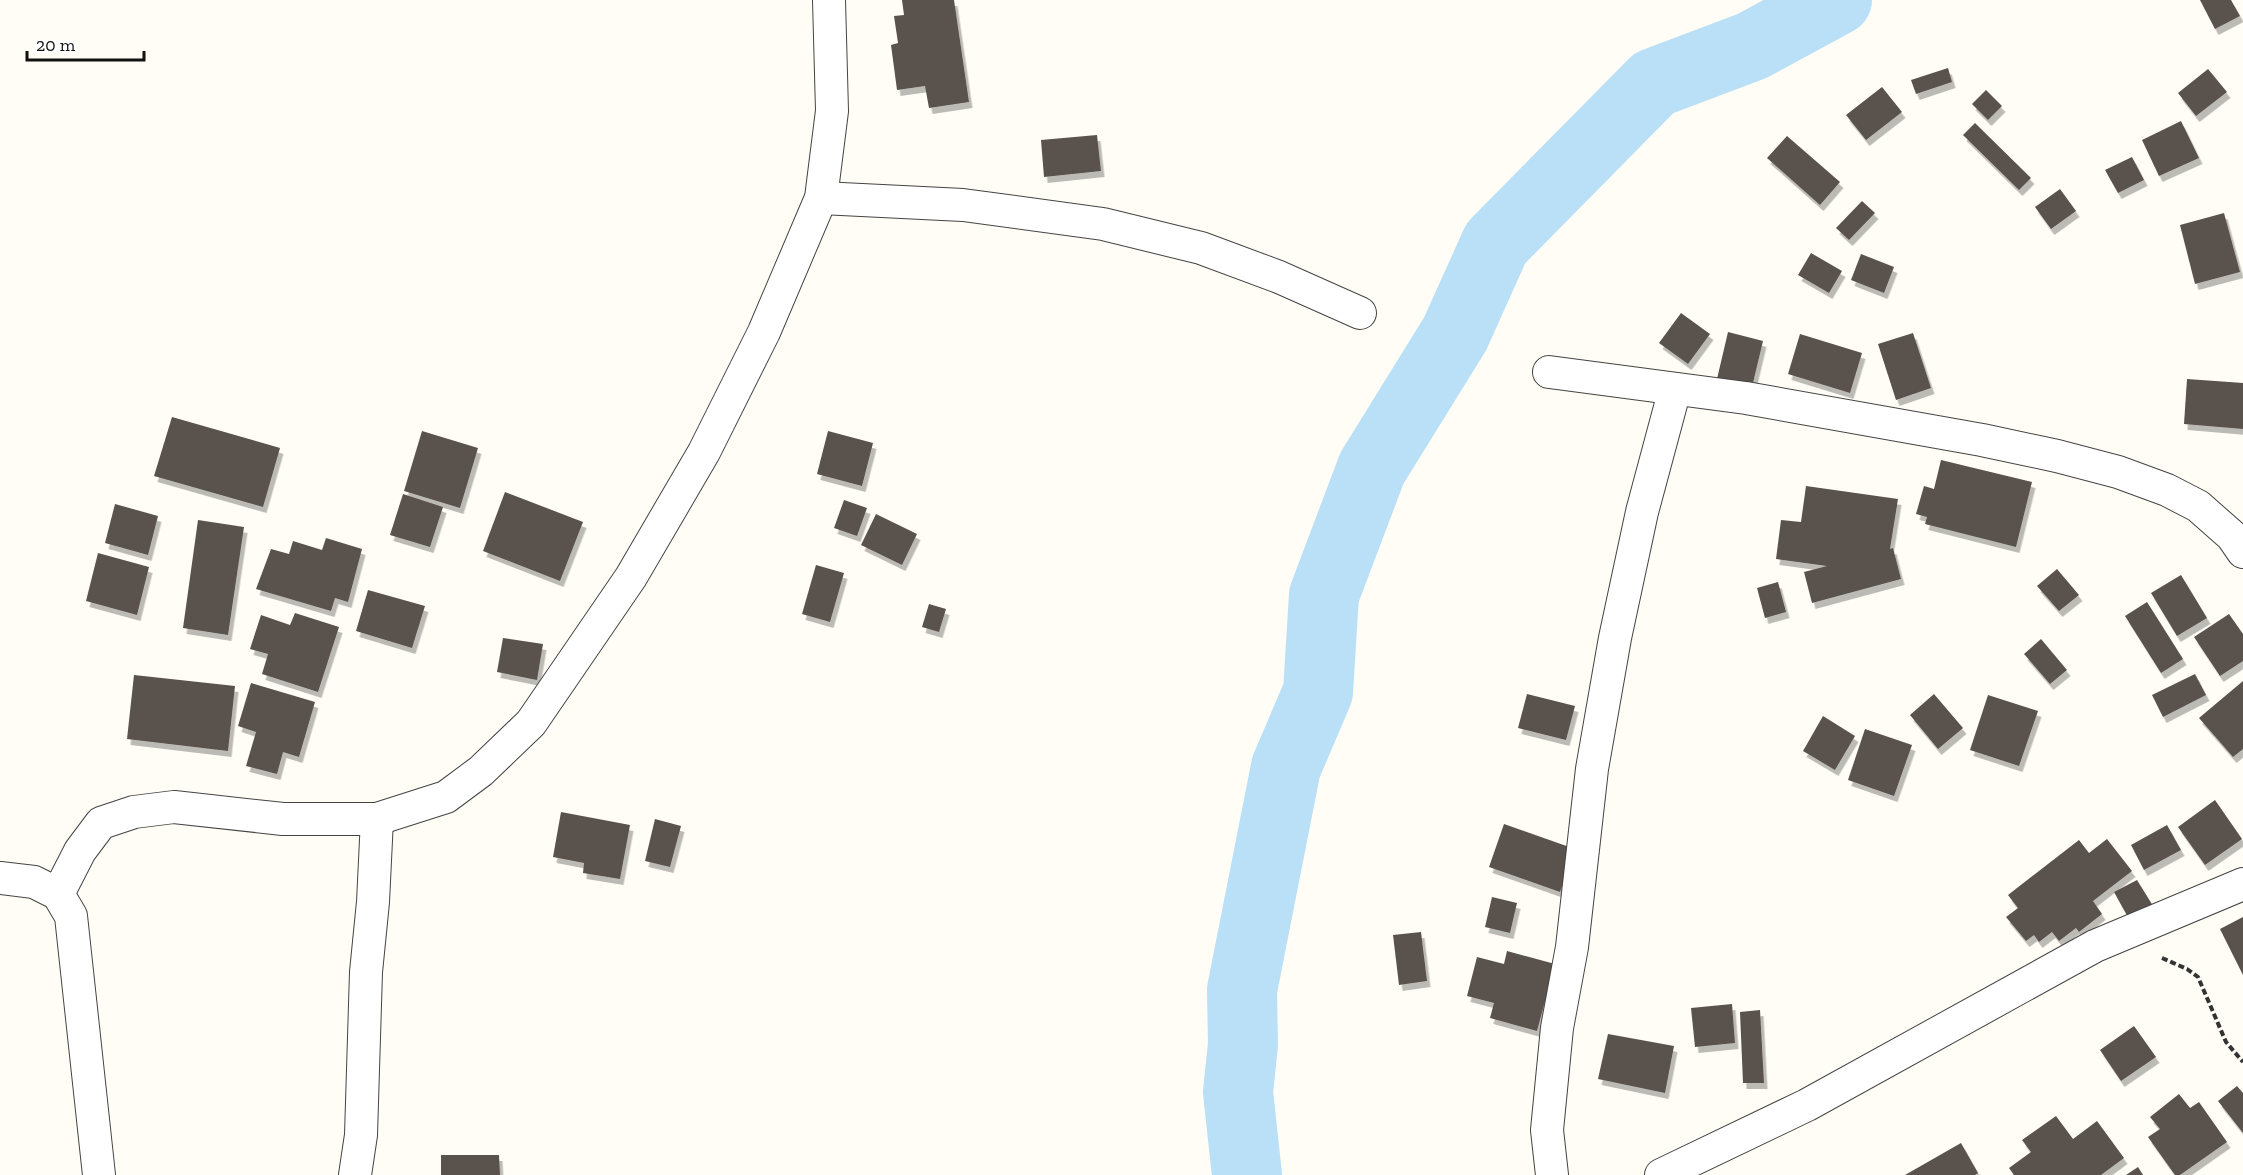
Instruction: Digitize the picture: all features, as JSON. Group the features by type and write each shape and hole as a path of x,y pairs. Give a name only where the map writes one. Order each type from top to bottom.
{"street":[{"path":"58,894 80,851 101,823 134,812 174,807 283,819 377,819 446,797 482,771 531,723 631,577 704,452 764,332 821,198 832,111 829,0"},
{"path":"821,198 963,205 1103,224 1201,248 1279,277 1360,313"},
{"path":"1549,372 1758,400 1982,440 2118,472 2167,490 2198,506 2232,536 2243,552"},
{"path":"1552,1175 1547,1130 1548,1118 1557,1028 1572,947 1592,769 1640,524 1675,389"},
{"path":"355,1175 361,1135 366,972 373,902 377,819"},
{"path":"0,878 34,882 58,894 71,916 99,1175"},
{"path":"1661,1175 1808,1105 2094,946 2243,884"}],"path":[{"path":"2153,956 2175,962 2198,978 2226,1042 2243,1062"}],"building":[{"path":"902,0 954,0 969,102 929,108 925,86 897,90 891,45 898,43 894,16 904,15"},
{"path":"2200,0 2231,0 2240,16 2215,29"},
{"path":"1948,68 1952,82 1916,94 1911,80"},
{"path":"2208,69 2227,92 2196,116 2178,93"},
{"path":"1882,87 1902,112 1866,140 1846,115"},
{"path":"1986,90 2002,106 1988,120 1972,104"},
{"path":"2181,121 2199,158 2159,176 2142,140"},
{"path":"1975,123 2031,178 2019,190 1963,135"},
{"path":"1097,135 1101,171 1044,177 1041,140"},
{"path":"1787,136 1840,182 1820,205 1767,158"},
{"path":"2132,157 2144,180 2118,193 2105,170"},
{"path":"2060,189 2076,211 2051,229 2035,207"},
{"path":"1862,201 1875,213 1849,240 1836,228"},
{"path":"2224,213 2240,272 2195,284 2180,225"},
{"path":"1811,253 1842,271 1829,293 1798,275"},
{"path":"1861,254 1894,267 1884,293 1851,280"},
{"path":"1681,313 1710,334 1688,364 1659,343"},
{"path":"1728,332 1763,341 1752,387 1717,379"},
{"path":"1913,333 1931,388 1896,400 1878,344"},
{"path":"1800,334 1862,353 1850,393 1788,374"},
{"path":"2187,379 2243,383 2243,429 2184,424"},
{"path":"172,417 280,448 263,507 154,476"},
{"path":"422,431 478,448 460,508 404,491"},
{"path":"828,431 873,443 862,486 817,474"},
{"path":"1941,460 2032,482 2016,547 1925,524 1927,517 1916,514 1924,486 1934,489"},
{"path":"1806,486 1898,499 1890,549 1893,548 1901,579 1812,603 1804,572 1827,566 1776,559 1781,520 1801,522"},
{"path":"505,492 583,522 560,581 483,551"},
{"path":"403,494 443,507 430,547 390,535"},
{"path":"844,500 867,508 857,536 834,528"},
{"path":"115,504 158,516 148,555 105,543"},
{"path":"876,514 917,534 902,565 861,545"},
{"path":"198,520 244,527 228,635 183,628"},
{"path":"326,538 362,549 348,602 335,598 331,611 256,589 271,549 289,554 293,541 322,550"},
{"path":"98,553 149,567 137,615 86,601"},
{"path":"816,565 844,573 830,622 802,614"},
{"path":"2057,569 2079,595 2059,611 2037,586"},
{"path":"2181,575 2207,618 2177,636 2151,593"},
{"path":"1778,582 1786,612 1765,618 1757,588"},
{"path":"368,590 425,606 412,648 356,631"},
{"path":"2147,602 2183,659 2161,673 2125,616"},
{"path":"929,604 946,609 939,632 922,627"},
{"path":"295,613 339,627 318,692 262,674 268,654 250,649 261,615 290,625"},
{"path":"2229,614 2243,634 2243,661 2220,676 2194,637"},
{"path":"503,638 543,644 537,680 497,672"},
{"path":"2041,639 2067,670 2050,684 2024,654"},
{"path":"2195,674 2206,695 2163,717 2152,695"},
{"path":"134,675 235,686 228,751 127,739"},
{"path":"2243,681 2243,749 2233,757 2199,718"},
{"path":"251,683 315,702 299,757 283,752 277,774 246,766 256,732 238,726"},
{"path":"1527,694 1575,706 1566,740 1518,728"},
{"path":"1934,694 1963,728 1938,749 1910,715"},
{"path":"1988,695 2038,711 2019,766 1970,750"},
{"path":"1823,716 1855,736 1835,770 1803,751"},
{"path":"1865,729 1912,745 1894,796 1848,780"},
{"path":"2215,800 2242,839 2205,865 2178,827"},
{"path":"561,812 630,825 620,879 583,873 584,863 553,857"},
{"path":"655,819 681,826 670,867 645,861"},
{"path":"1504,824 1575,849 1560,892 1489,867"},
{"path":"2167,825 2181,850 2144,870 2131,845"},
{"path":"2107,839 2132,871 2093,901 2102,914 2079,932 2076,928 2059,941 2052,932 2039,942 2034,935 2026,941 2006,917 2018,908 2008,895 2079,840 2089,853"},
{"path":"2137,880 2153,906 2129,919 2114,892"},
{"path":"1492,897 1517,903 1510,933 1485,927"},
{"path":"2243,917 2243,975 2220,929"},
{"path":"1421,932 1427,981 1399,985 1393,935"},
{"path":"1507,951 1555,964 1537,1031 1490,1018 1494,1003 1467,996 1477,957 1504,964"},
{"path":"1732,1004 1735,1043 1695,1047 1691,1008"},
{"path":"1760,1010 1764,1083 1743,1083 1740,1012"},
{"path":"2134,1026 2156,1057 2121,1081 2100,1050"},
{"path":"1608,1034 1674,1046 1665,1093 1598,1079"},
{"path":"2237,1086 2243,1093 2243,1133 2218,1101"},
{"path":"2179,1094 2190,1108 2199,1102 2227,1142 2180,1175 2175,1175 2148,1137 2160,1129 2150,1117"},
{"path":"2056,1116 2073,1139 2097,1121 2124,1158 2101,1175 2014,1175 2009,1168 2031,1152 2022,1140"},
{"path":"1961,1143 1978,1173 1975,1175 1905,1175"},
{"path":"441,1155 499,1155 500,1175 441,1175"},
{"path":"2138,1167 2143,1175 2126,1175"}],"waterway":[{"path":"1247,1175 1238,1092 1243,1044 1242,990 1286,767 1318,692 1324,595 1372,468 1455,334 1496,243 1654,83 1752,46 1837,0"}]}
